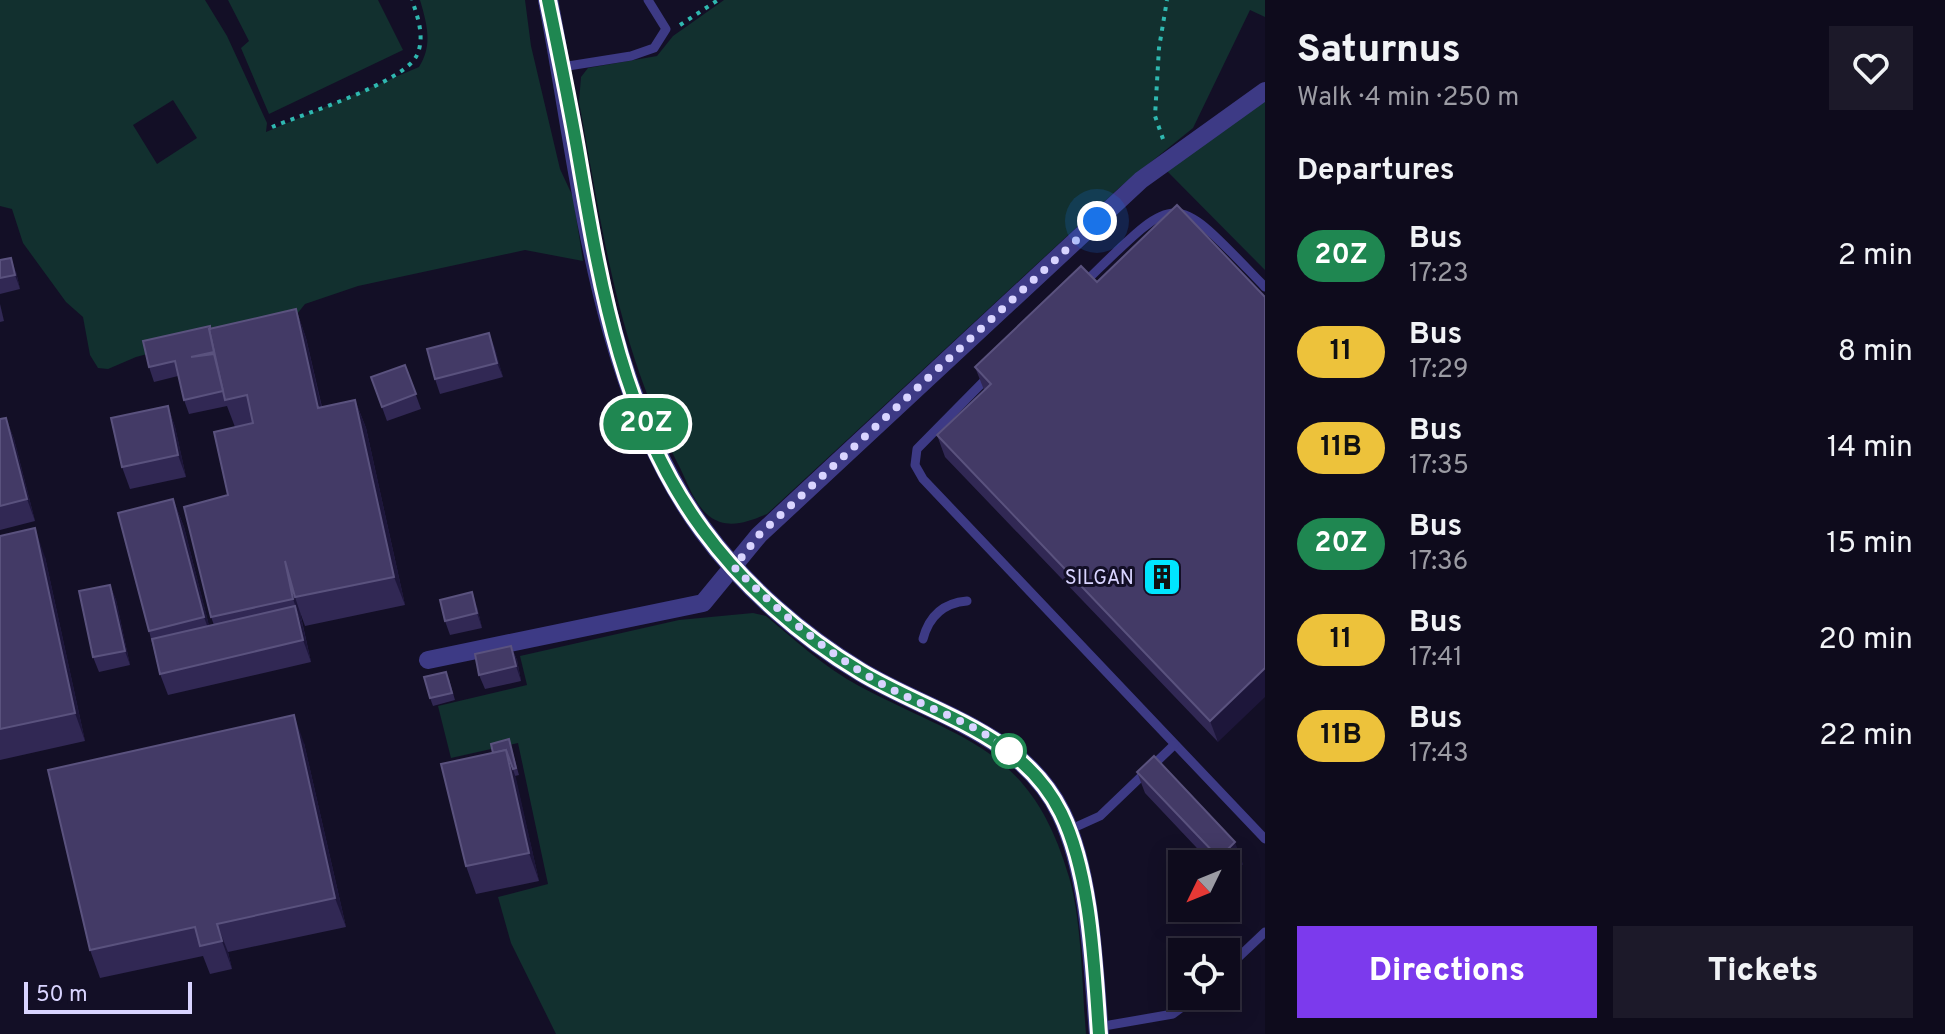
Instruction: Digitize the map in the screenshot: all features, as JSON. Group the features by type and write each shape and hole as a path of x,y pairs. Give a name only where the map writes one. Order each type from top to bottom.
{"street":[{"path":"548,0 600,283 620,360 676,486 701,527 734,567 774,607 841,660 885,686 977,730 1009,751 1050,794 1069,830 1082,884 1098,1030"},
{"path":"428,660 703,603 759,535 1172,155 1265,91"}],"lane":[{"path":"562,67 631,56 654,48 666,29 648,0"},
{"path":"1073,294 1150,219 1166,211 1183,212 1200,220 1265,287"},
{"path":"996,369 917,449 915,465 923,479 1265,839"},
{"path":"923,639 927,622 949,602 967,601"},
{"path":"1069,830 1100,816 1174,745"},
{"path":"1240,956 1265,932"},
{"path":"1098,1030 1173,1014 1178,1010"}],"path":[{"path":"272,127 387,79 412,63 421,39 412,0"},
{"path":"666,29 675,28 718,0"},
{"path":"1167,0 1159,48 1155,116 1172,155"}],"green space":[{"path":"0,0 205,0 227,36 267,123 266,132 419,67 427,42 420,0 525,0 531,46 560,169 573,197 583,261 525,250 358,286 305,304 297,314 136,357 108,369 98,368 90,355 83,317 66,302 23,243 12,209 0,206","holes":["173,100 197,138 157,164 133,125"]},
{"path":"228,0 378,0 403,50 269,114 241,48 249,41"},
{"path":"724,0 1265,0 1265,17 1250,10 1193,128 1120,187 767,514 730,524 709,516 695,499 640,375 615,287 579,102 581,77 588,68 657,56 673,36"},
{"path":"1265,101 1265,270 1166,170"},
{"path":"753,613 766,616 846,679 990,754 1014,774 1035,800 1053,834 1073,894 1086,1034 556,1034 511,943 498,897 548,884 518,743 451,758 438,706 527,685 520,656 679,620"}],"building":[{"name":"SILGAN","path":"1177,205 1265,297 1265,668 1210,721 937,435 991,384 975,367 1081,266 1097,282"},
{"path":"11,258 15,275 0,278 0,260"},
{"path":"296,309 318,408 355,400 394,577 295,597 285,561 293,599 211,617 184,507 228,495 214,432 253,423 247,395 225,400 209,329"},
{"path":"210,326 214,352 191,357 214,354 223,391 184,400 175,361 149,367 143,341"},
{"path":"489,333 497,363 435,379 427,349"},
{"path":"405,365 416,394 382,407 371,377"},
{"path":"168,406 178,455 122,467 111,418"},
{"path":"6,418 27,499 0,506 0,419"},
{"path":"173,499 204,617 149,631 118,513"},
{"path":"35,528 75,713 0,729 0,536"},
{"path":"110,585 125,651 93,657 79,591"},
{"path":"472,592 477,613 445,621 440,600"},
{"path":"295,606 303,640 160,674 152,639"},
{"path":"511,646 516,666 479,675 475,654"},
{"path":"446,672 452,693 430,698 424,677"},
{"path":"294,715 335,898 217,924 222,941 200,946 195,927 90,950 48,770"},
{"path":"509,739 516,768 513,769 506,750 493,753 491,744"},
{"path":"506,750 529,853 466,866 441,764"},
{"path":"1154,756 1235,842 1227,850 1211,850 1137,772"}],"bus line":[{"name":"20Z","path":"548,0 600,283 614,341 634,397 676,486 701,527 734,567 774,607 806,633 841,660 885,686 994,740 1038,778 1060,810 1074,845 1086,914 1099,1034"}],"place":[{"name":"SILGAN","path":"1162,577"}],"route":[{"path":"1009,751 977,730 885,686 841,660 774,607 734,567 759,535 1097,221"}]}
